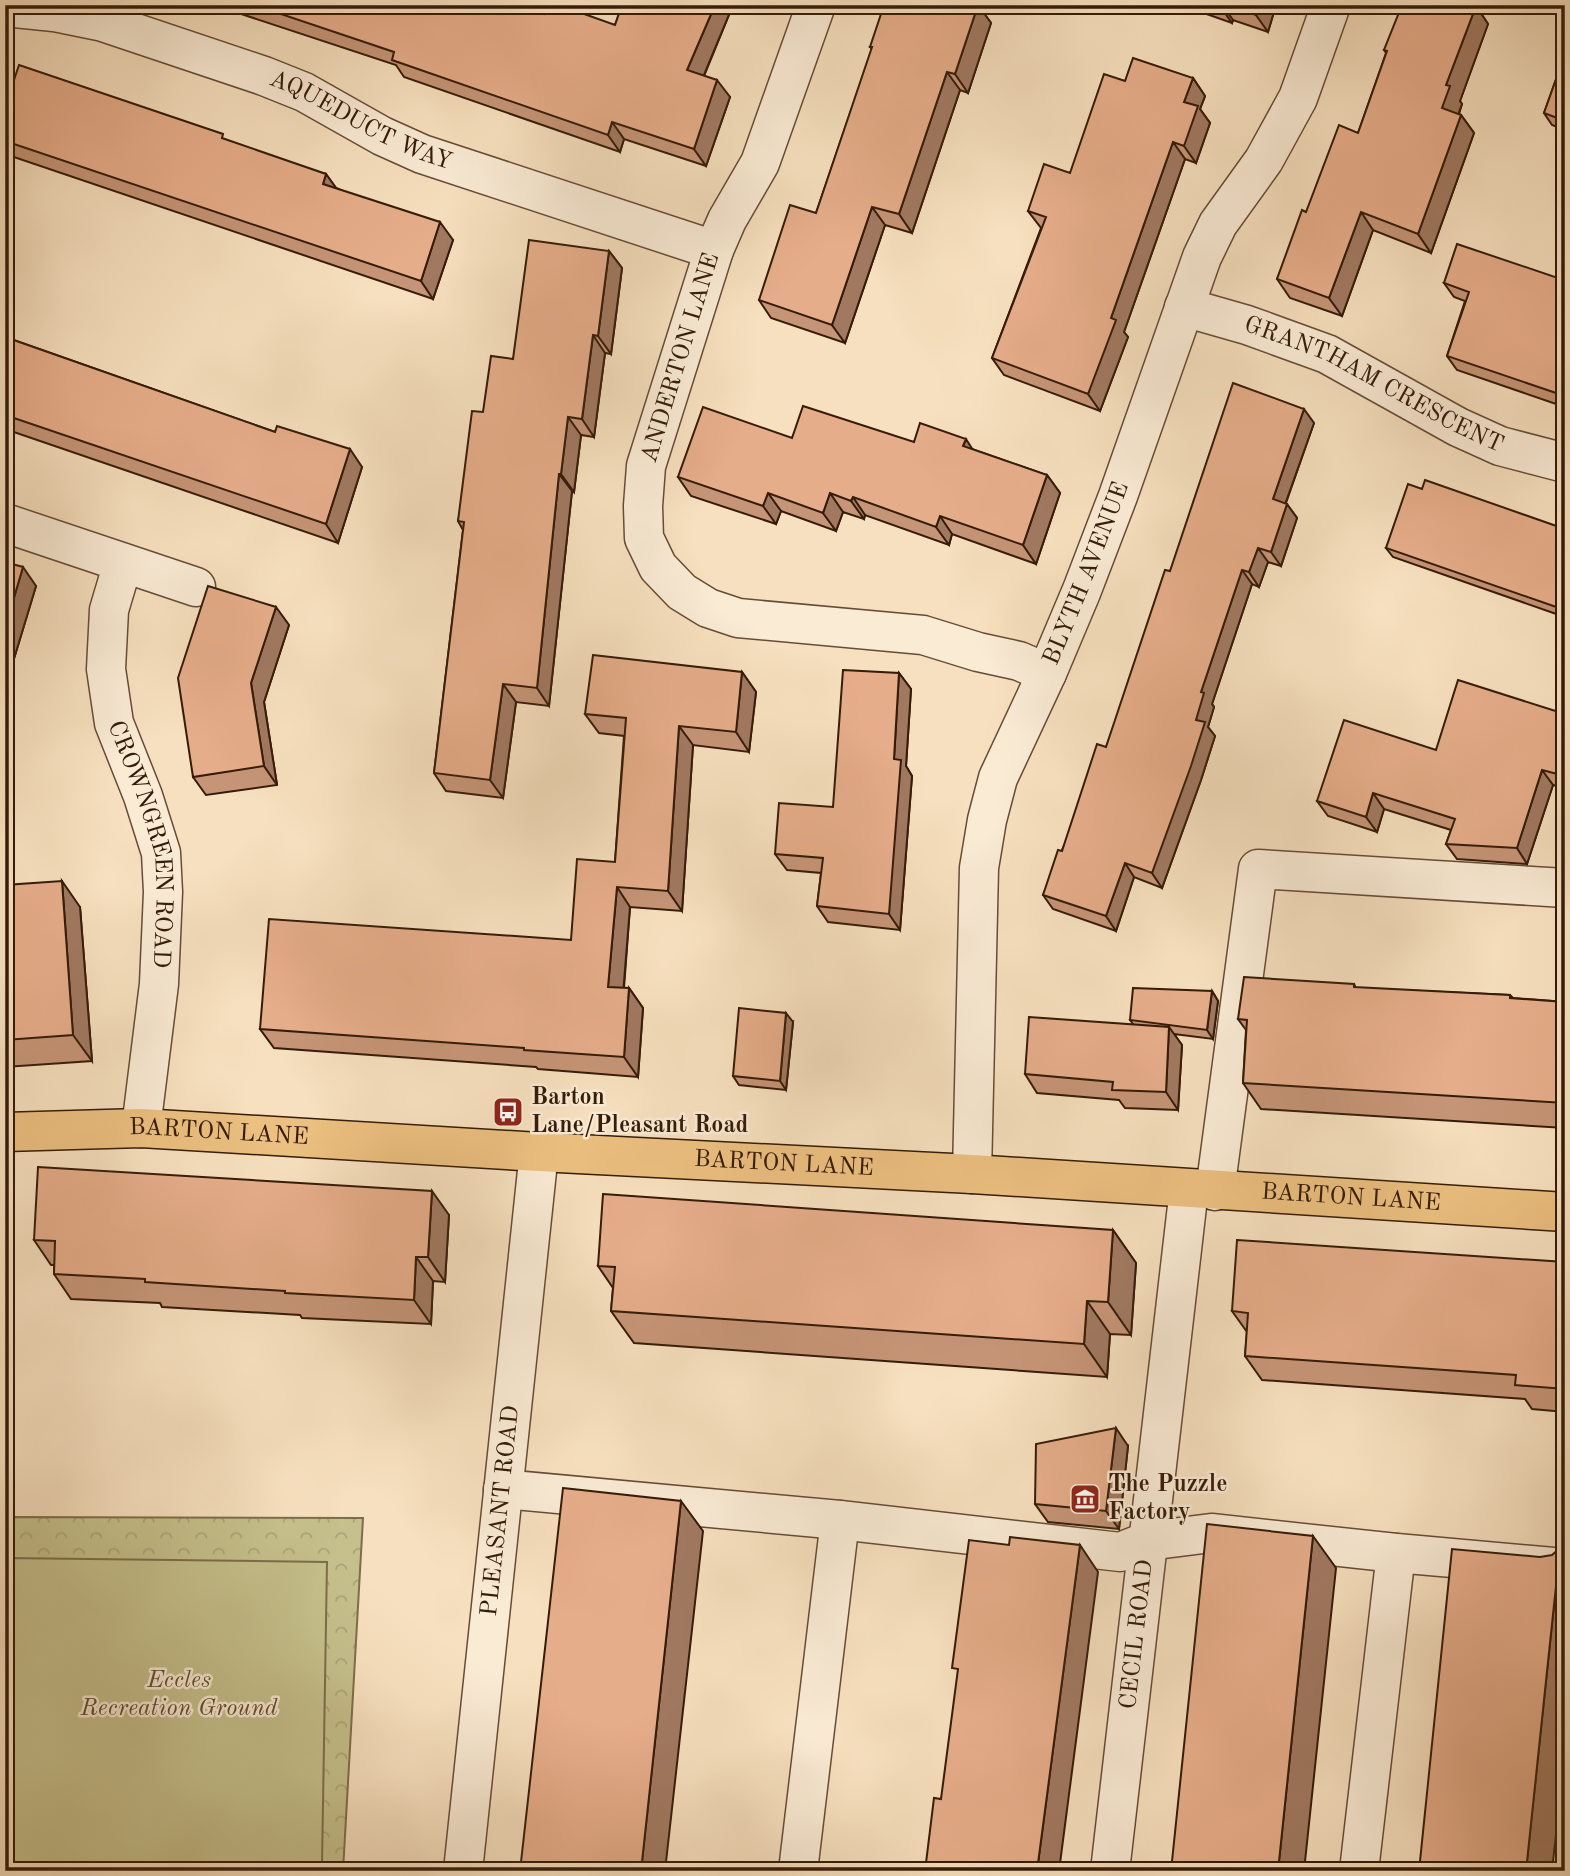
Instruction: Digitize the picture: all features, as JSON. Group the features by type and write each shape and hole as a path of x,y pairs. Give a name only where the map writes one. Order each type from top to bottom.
{"main road":[{"name":"BARTON LANE","path":"5,1132 141,1128 539,1153 972,1174 1565,1212"}],"street":[{"name":"ANDERTON LANE","path":"816,5 760,163 727,220 714,250 646,466 644,538 658,568 682,592 708,608 738,618 923,635 1019,661 1047,673"},
{"name":"BLYTH AVENUE","path":"972,1174 979,868 998,778 1047,673 1118,496 1202,257 1218,224 1264,160 1298,98 1331,5"},
{"name":"AQUEDUCT WAY","path":"5,7 54,12 103,22 251,71 304,92 382,136 422,154 714,250"},
{"name":"GRANTHAM CRESCENT","path":"1184,307 1247,325 1327,354 1458,427 1500,446 1565,463"},
{"path":"5,523 196,587"},
{"name":"CROWNGREEN ROAD","path":"123,563 109,610 106,669 114,723 143,796 161,853 163,892 159,984 141,1128"},
{"name":"CECIL ROAD","path":"1110,1871 1148,1541 1202,1190 1258,869 1565,888"},
{"name":"PLEASANT ROAD","path":"463,1871 539,1153"},
{"path":"503,1489 840,1520 1120,1552 1148,1541 1211,1533 1565,1568"},
{"path":"798,1871 840,1520"},
{"path":"1359,1871 1396,1553"}],"green space":[{"name":"Eccles Recreation Ground","path":"5,1517 363,1518 343,1871 5,1871"},
{"name":"Eccles Recreation Ground","path":"5,1558 327,1562 322,1864 5,1869"}],"building":[{"path":"254,5 518,5 544,14 548,5 559,5 615,25 622,5 715,5 687,70 717,80 694,149 612,122 608,135 392,60 394,52"},
{"path":"884,5 978,5 955,74 947,72 899,214 872,207 832,325 759,300 790,205 816,213"},
{"path":"1227,5 1259,5 1256,15"},
{"path":"1402,5 1476,6 1446,85 1450,86 1442,108 1461,115 1418,234 1361,212 1329,298 1277,279 1302,210 1306,212 1339,125 1358,133 1387,51 1384,50"},
{"path":"1565,54 1565,121 1544,113"},
{"path":"1133,58 1193,78 1184,102 1198,106 1184,146 1173,142 1111,318 1116,320 1088,394 992,358 1046,217 1028,211 1044,164 1070,173 1104,74 1125,81"},
{"path":"19,65 223,134 222,138 326,174 323,184 440,222 421,281 5,141 5,76 14,80"},
{"path":"529,240 609,251 598,336 593,335 582,419 568,417 559,474 537,688 503,684 490,780 434,773 464,522 458,521 472,411 483,412 491,356 513,359"},
{"path":"1457,244 1561,279 1560,281 1565,283 1565,396 1447,356 1469,292 1444,283"},
{"path":"5,337 275,432 277,426 350,449 326,524 5,415"},
{"path":"1233,383 1304,409 1273,499 1287,504 1271,552 1258,548 1249,572 1242,570 1201,692 1204,693 1196,720 1205,722 1152,873 1125,863 1106,916 1043,895 1058,850 1062,851 1097,744 1106,747 1165,570 1170,571"},
{"path":"803,406 914,442 920,423 966,439 963,446 1047,475 1023,545 940,516 936,527 853,497 851,501 830,493 823,513 768,493 763,506 678,477 703,407 792,438"},
{"path":"1425,480 1565,529 1565,610 1386,548 1408,484 1422,489"},
{"path":"5,562 23,567 5,628"},
{"path":"208,586 276,607 251,683 264,766 193,777 178,678"},
{"path":"593,655 742,672 736,732 679,726 668,891 617,887 608,987 629,988 624,1057 260,1029 269,919 571,940 577,859 615,862 626,718 585,714"},
{"path":"843,670 899,673 894,759 901,760 889,914 817,906 823,858 775,854 779,803 833,807"},
{"path":"1458,680 1565,714 1565,776 1542,770 1517,848 1446,844 1455,819 1373,793 1366,817 1317,801 1344,720 1436,750"},
{"path":"62,881 73,1035 5,1040 5,885"},
{"path":"1244,977 1354,984 1354,987 1510,995 1510,998 1565,1002 1565,1103 1243,1083 1247,1020 1238,1019"},
{"path":"1133,988 1212,991 1207,1030 1130,1020"},
{"path":"739,1008 786,1013 780,1081 733,1076"},
{"path":"1029,1017 1169,1027 1166,1092 1112,1090 1113,1082 1025,1074"},
{"path":"38,1167 432,1191 428,1257 416,1257 414,1300 285,1293 145,1282 145,1279 54,1274 55,1241 34,1240"},
{"path":"603,1194 1113,1230 1108,1302 1087,1301 1084,1344 611,1311 615,1267 598,1266"},
{"path":"1237,1240 1565,1262 1565,1389 1515,1385 1516,1375 1245,1356 1248,1313 1232,1311"},
{"path":"1116,1428 1106,1511 1035,1504 1036,1444"},
{"path":"563,1488 681,1501 641,1871 520,1871"},
{"path":"1207,1524 1313,1536 1278,1871 1171,1871"},
{"path":"1010,1537 1080,1545 1037,1871 925,1871 934,1798 941,1799 958,1669 952,1668 969,1540 1009,1545"},
{"path":"1560,1548 1526,1871 1419,1871 1452,1549 1540,1557 1552,1555"}],"place":[{"name":"Barton Lane/Pleasant Road","path":"508,1112"},
{"name":"The Puzzle Factory","path":"1085,1499"}]}
